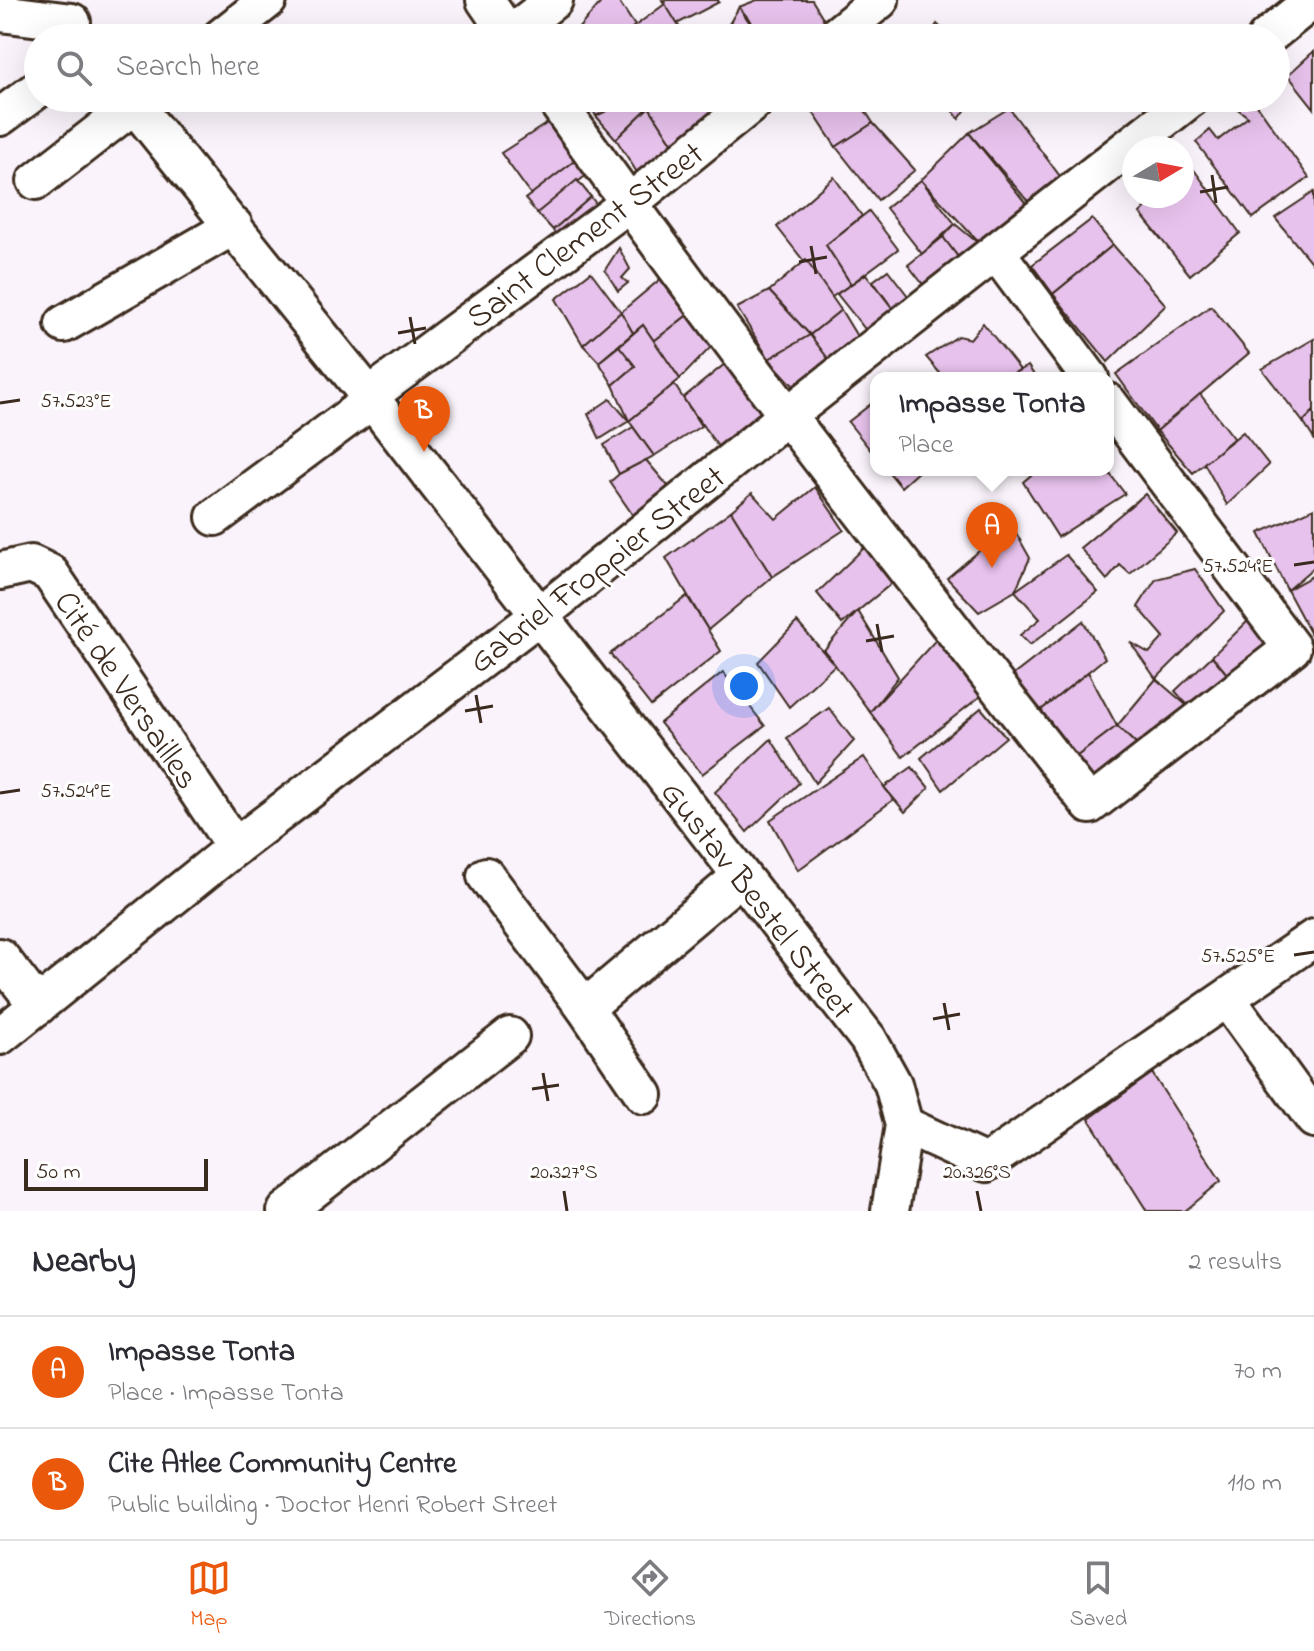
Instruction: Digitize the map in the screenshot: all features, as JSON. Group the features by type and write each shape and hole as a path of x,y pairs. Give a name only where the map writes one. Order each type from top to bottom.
{"street":[{"path":"238,24 268,0"},
{"path":"485,0 502,24"},
{"path":"525,24 554,0"},
{"path":"850,24 880,0"},
{"path":"1283,24 1313,0"},
{"path":"0,13 72,20"},
{"path":"0,117 24,99"},
{"path":"36,181 120,112"},
{"name":"Gustav Bestel Street","path":"144,112 868,1039 893,1084 904,1125 890,1211"},
{"path":"564,112 628,204 787,416 1090,805 1292,648 1114,410"},
{"name":"Saint Clement Street","path":"215,517 628,204 742,112"},
{"name":"Gabriel Froppier Street","path":"0,1036 235,847 540,615 1173,112"},
{"path":"64,324 234,226"},
{"path":"997,253 1086,372"},
{"name":"Cité de Versailles","path":"1,571 31,564 50,573 235,847"},
{"path":"486,876 585,1008 644,1095"},
{"path":"585,1008 740,877"},
{"path":"904,1125 986,1163 1314,938"},
{"path":"0,957 38,1006"},
{"path":"1227,999 1314,1119"},
{"path":"306,1205 510,1036"}],"building":[{"path":"603,0 618,0 634,24 582,24"},
{"path":"662,0 718,0 719,2 677,24"},
{"path":"757,0 812,0 827,24 753,24 739,7"},
{"path":"665,4 677,24 638,24"},
{"path":"739,7 751,24 729,24"},
{"path":"1314,51 1314,108 1290,78 1290,73"},
{"path":"604,112 644,112 616,139 596,116"},
{"path":"644,112 652,112 680,155 643,182 616,139"},
{"path":"652,112 727,112 680,155"},
{"path":"813,112 866,112 873,123 836,147"},
{"path":"1003,112 1012,112 1062,179 1033,207 969,133"},
{"path":"1242,112 1262,112 1309,178 1253,218 1196,142 1210,130 1218,140 1248,117"},
{"path":"549,122 577,159 532,196 501,153"},
{"path":"873,123 915,170 878,200 836,147"},
{"path":"969,133 1029,207 983,247 921,180"},
{"path":"577,159 588,174 537,213 525,199"},
{"path":"1194,170 1240,233 1190,275 1140,213 1146,208 1194,208"},
{"path":"834,177 862,216 826,245 851,284 832,297 777,227"},
{"path":"577,180 591,197 553,230 537,213"},
{"path":"921,180 955,224 922,254 886,208"},
{"path":"1314,192 1314,266 1275,218"},
{"path":"591,197 605,216 562,249 553,230"},
{"path":"869,211 898,249 851,284 826,245"},
{"path":"1092,219 1113,245 1053,294 1032,265"},
{"path":"955,224 983,247 964,265 943,237"},
{"path":"943,237 964,265 929,292 908,265"},
{"path":"1113,245 1166,305 1108,362 1053,294"},
{"path":"619,248 630,269 622,278 628,283 618,291 605,270"},
{"path":"806,260 841,310 810,335 769,291"},
{"path":"888,270 908,296 896,313 873,281"},
{"path":"670,271 699,306 654,341 643,325 633,333 621,312"},
{"path":"591,272 621,312 583,345 556,299"},
{"path":"866,274 896,313 869,334 837,294"},
{"path":"769,291 810,335 769,359 737,308"},
{"path":"1211,306 1249,353 1157,431 1116,374"},
{"path":"841,310 858,338 828,359 810,335"},
{"path":"621,312 633,333 599,362 583,345"},
{"path":"689,314 712,346 680,379 654,341"},
{"path":"983,323 1020,370 939,372 926,357 958,336 970,339"},
{"path":"643,325 680,379 629,421 613,385 635,366 619,346"},
{"path":"810,335 836,369 800,393 769,359"},
{"path":"1314,339 1314,411 1303,422 1262,369"},
{"path":"619,346 635,366 613,385 599,362"},
{"path":"731,359 778,417 724,455 683,398"},
{"path":"1028,366 1032,372 1016,372"},
{"path":"674,384 701,426 654,456 629,421"},
{"path":"1200,394 1234,438 1193,473 1157,431"},
{"path":"610,399 629,421 600,439 588,414"},
{"path":"870,405 870,450 848,422"},
{"path":"1314,411 1314,439 1303,422"},
{"path":"633,427 654,456 619,474 604,445"},
{"path":"1243,432 1269,465 1227,505 1204,463"},
{"path":"646,460 674,493 639,524 610,482"},
{"path":"892,476 913,476 901,487"},
{"path":"1030,476 1112,476 1125,494 1058,537 1023,482"},
{"path":"815,487 844,530 772,577 731,511 752,493 776,519"},
{"path":"1145,494 1177,533 1130,574 1120,565 1107,580 1080,548"},
{"path":"1314,508 1314,567 1287,590 1259,533"},
{"path":"731,511 772,577 708,630 666,558"},
{"path":"1011,524 1030,558 1015,591 979,612 947,578"},
{"path":"869,543 898,578 842,624 817,593"},
{"path":"1066,555 1098,592 1030,645 1020,635 1040,619 1015,591"},
{"path":"1195,569 1224,611 1156,679 1130,642 1149,653 1164,637 1138,607 1156,579"},
{"path":"1314,575 1314,640 1287,590"},
{"path":"687,596 721,651 651,706 610,654"},
{"path":"858,611 898,677 870,712 824,650"},
{"path":"1252,617 1275,646 1231,679 1212,656"},
{"path":"1083,621 1105,658 1040,711 1012,676"},
{"path":"797,622 835,665 789,707 758,662"},
{"path":"942,633 987,691 903,757 870,712"},
{"path":"1212,656 1231,679 1192,710 1175,691"},
{"path":"723,672 765,726 702,774 660,723"},
{"path":"1088,672 1117,726 1072,760 1040,711"},
{"path":"1156,679 1192,710 1141,749 1117,726"},
{"path":"829,708 854,741 815,783 787,738"},
{"path":"981,708 1006,737 943,790 921,758"},
{"path":"1117,726 1141,749 1093,788 1072,760"},
{"path":"771,739 799,783 747,832 715,792"},
{"path":"864,757 893,800 798,870 770,820"},
{"path":"912,767 929,788 905,812 884,787"},
{"path":"1152,1073 1221,1181 1185,1211 1147,1211 1089,1119"}],"place":[{"name":"Cite Atlee Community Centre","path":"424,452"},
{"name":"Impasse Tonta","path":"992,568"}]}
